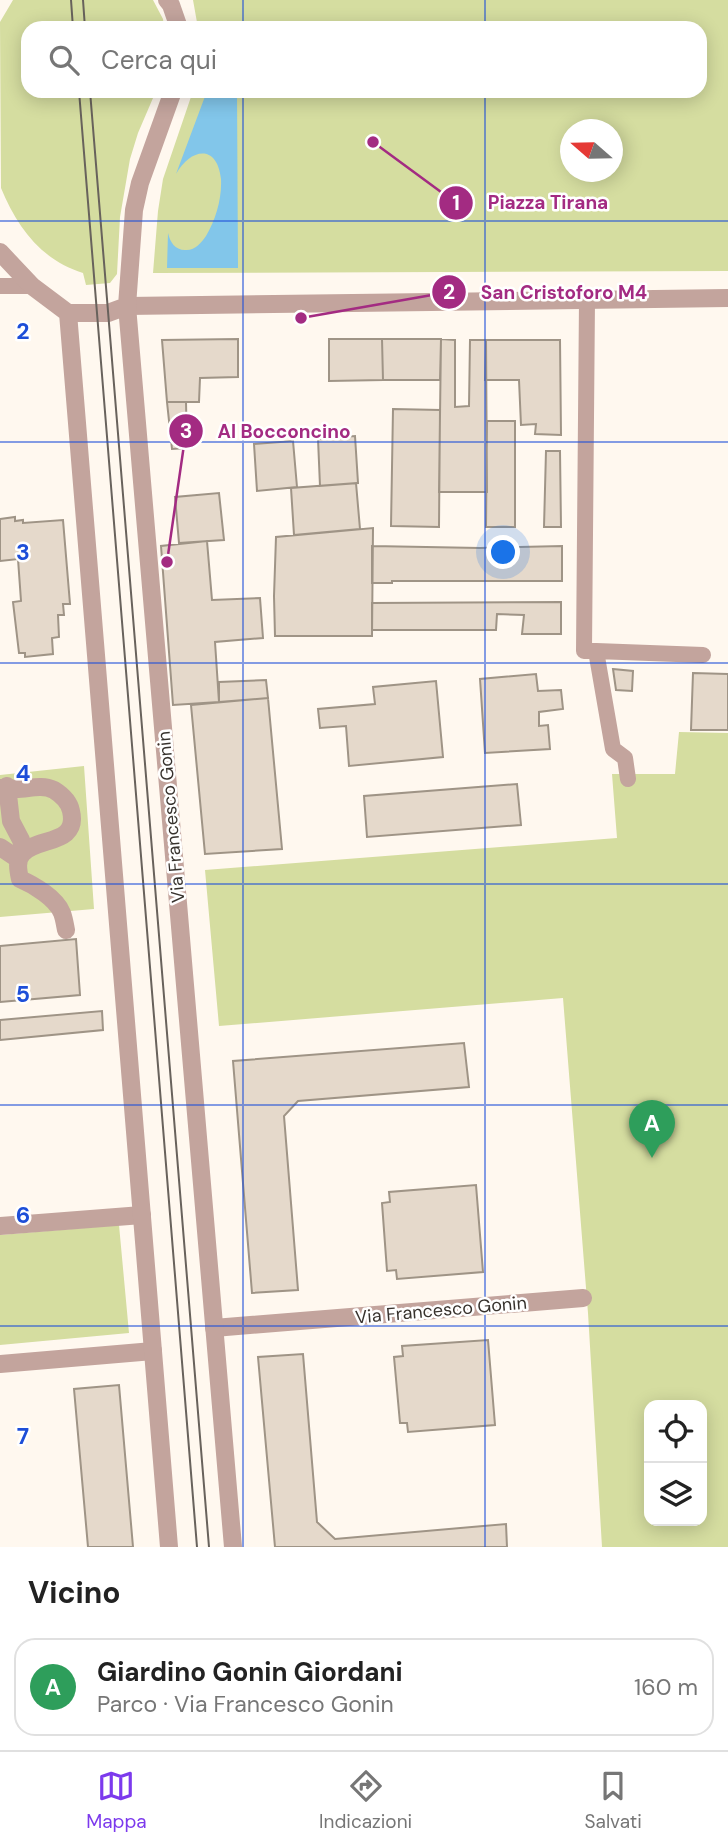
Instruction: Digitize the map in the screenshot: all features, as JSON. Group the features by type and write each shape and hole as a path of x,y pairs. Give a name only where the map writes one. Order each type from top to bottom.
{"street":[{"path":"167,0 177,21"},
{"name":"Via Francesco Gonin","path":"170,98 140,183 134,210 127,306 233,1547"},
{"path":"0,252 32,286 68,313 108,313 127,306 728,298"},
{"path":"68,313 169,1547"},
{"path":"0,847 21,855 61,837 72,823 68,802 50,788 4,787 11,821 22,840 21,855 18,869 20,878 32,884 61,910 66,930"},
{"path":"0,1226 142,1215"},
{"name":"Via Francesco Gonin","path":"214,1328 583,1298"},
{"path":"0,1364 153,1351"}],"lane":[{"path":"0,286 32,286"},
{"path":"587,300 584,651 703,655"},
{"path":"596,651 613,749 625,758 628,779"}],"green space":[{"path":"13,0 153,0 163,19 21,21 21,98 153,98 130,159 120,217 117,274 110,283 86,285 83,273 55,260 43,251 23,229 1,188 0,22"},
{"path":"193,0 728,0 728,271 153,273 163,179 191,98 707,98 707,21 197,21"},
{"path":"679,732 728,733 728,1547 602,1547 588,1313 563,998 219,1026 205,870 617,838 612,774 675,774"},
{"path":"84,766 94,909 0,917 0,775"},
{"path":"119,1225 129,1333 0,1345 0,1235"}],"water":[{"path":"204,98 237,98 238,268 167,268 168,233 178,249 195,248 210,229 221,186 218,167 209,155 195,155 188,159 176,174"}],"building":[{"path":"238,339 238,377 200,378 199,402 167,402 162,340"},
{"path":"329,339 382,339 383,380 329,381"},
{"path":"382,339 441,339 440,380 383,380"},
{"path":"441,339 455,340 455,407 469,406 470,340 486,340 487,492 439,492"},
{"path":"486,340 560,340 561,435 535,434 536,424 521,425 519,380 485,380"},
{"path":"167,402 186,402 187,448 172,449"},
{"path":"393,409 440,410 439,527 391,526"},
{"path":"487,421 515,421 515,527 486,527"},
{"path":"355,436 358,483 320,486 318,439"},
{"path":"293,441 297,487 257,491 254,444"},
{"path":"546,451 560,451 561,527 544,527"},
{"path":"356,483 360,529 294,535 291,488"},
{"path":"219,493 224,540 179,543 175,497"},
{"path":"15,517 15,521 23,520 23,523 63,520 70,604 63,604 64,615 58,615 59,637 52,638 53,654 25,657 25,653 19,653 13,602 21,601 18,559 0,561 0,519"},
{"path":"373,528 372,636 275,636 276,537"},
{"path":"207,541 212,600 260,598 263,638 215,642 219,702 173,705 161,546"},
{"path":"372,546 562,546 562,581 372,583"},
{"path":"561,602 561,634 522,634 524,615 497,614 496,630 372,630 372,603"},
{"path":"613,669 633,671 632,691 616,690"},
{"path":"693,673 728,674 728,730 691,730"},
{"path":"536,674 538,691 561,690 563,709 539,712 539,726 548,725 550,749 485,753 480,679"},
{"path":"266,680 268,698 219,702 219,682"},
{"path":"436,681 443,757 349,766 346,726 320,728 318,709 375,704 373,687"},
{"path":"268,698 282,849 205,854 191,705"},
{"path":"517,784 521,825 367,837 364,796"},
{"path":"76,939 80,995 0,1002 0,946"},
{"path":"102,1011 103,1030 0,1040 0,1020"},
{"path":"464,1043 469,1087 298,1101 284,1116 298,1290 252,1293 233,1061"},
{"path":"476,1185 483,1272 397,1279 396,1270 387,1271 382,1203 390,1202 389,1192"},
{"path":"488,1340 495,1425 408,1432 407,1423 400,1423 394,1357 403,1356 402,1346"},
{"path":"303,1354 317,1522 335,1539 506,1524 507,1547 275,1547 258,1357"},
{"path":"119,1385 133,1547 88,1547 74,1389"}],"tram line":[{"path":"71,0 72,21"},
{"path":"83,0 84,21"},
{"path":"80,98 197,1547"},
{"path":"91,98 209,1547"}],"place":[{"name":"Piazza Tirana","path":"373,142"},
{"name":"San Cristoforo M4","path":"301,318"},
{"name":"Al Bocconcino","path":"167,562"},
{"name":"Giardino Gonin Giordani","path":"652,1158"}]}
